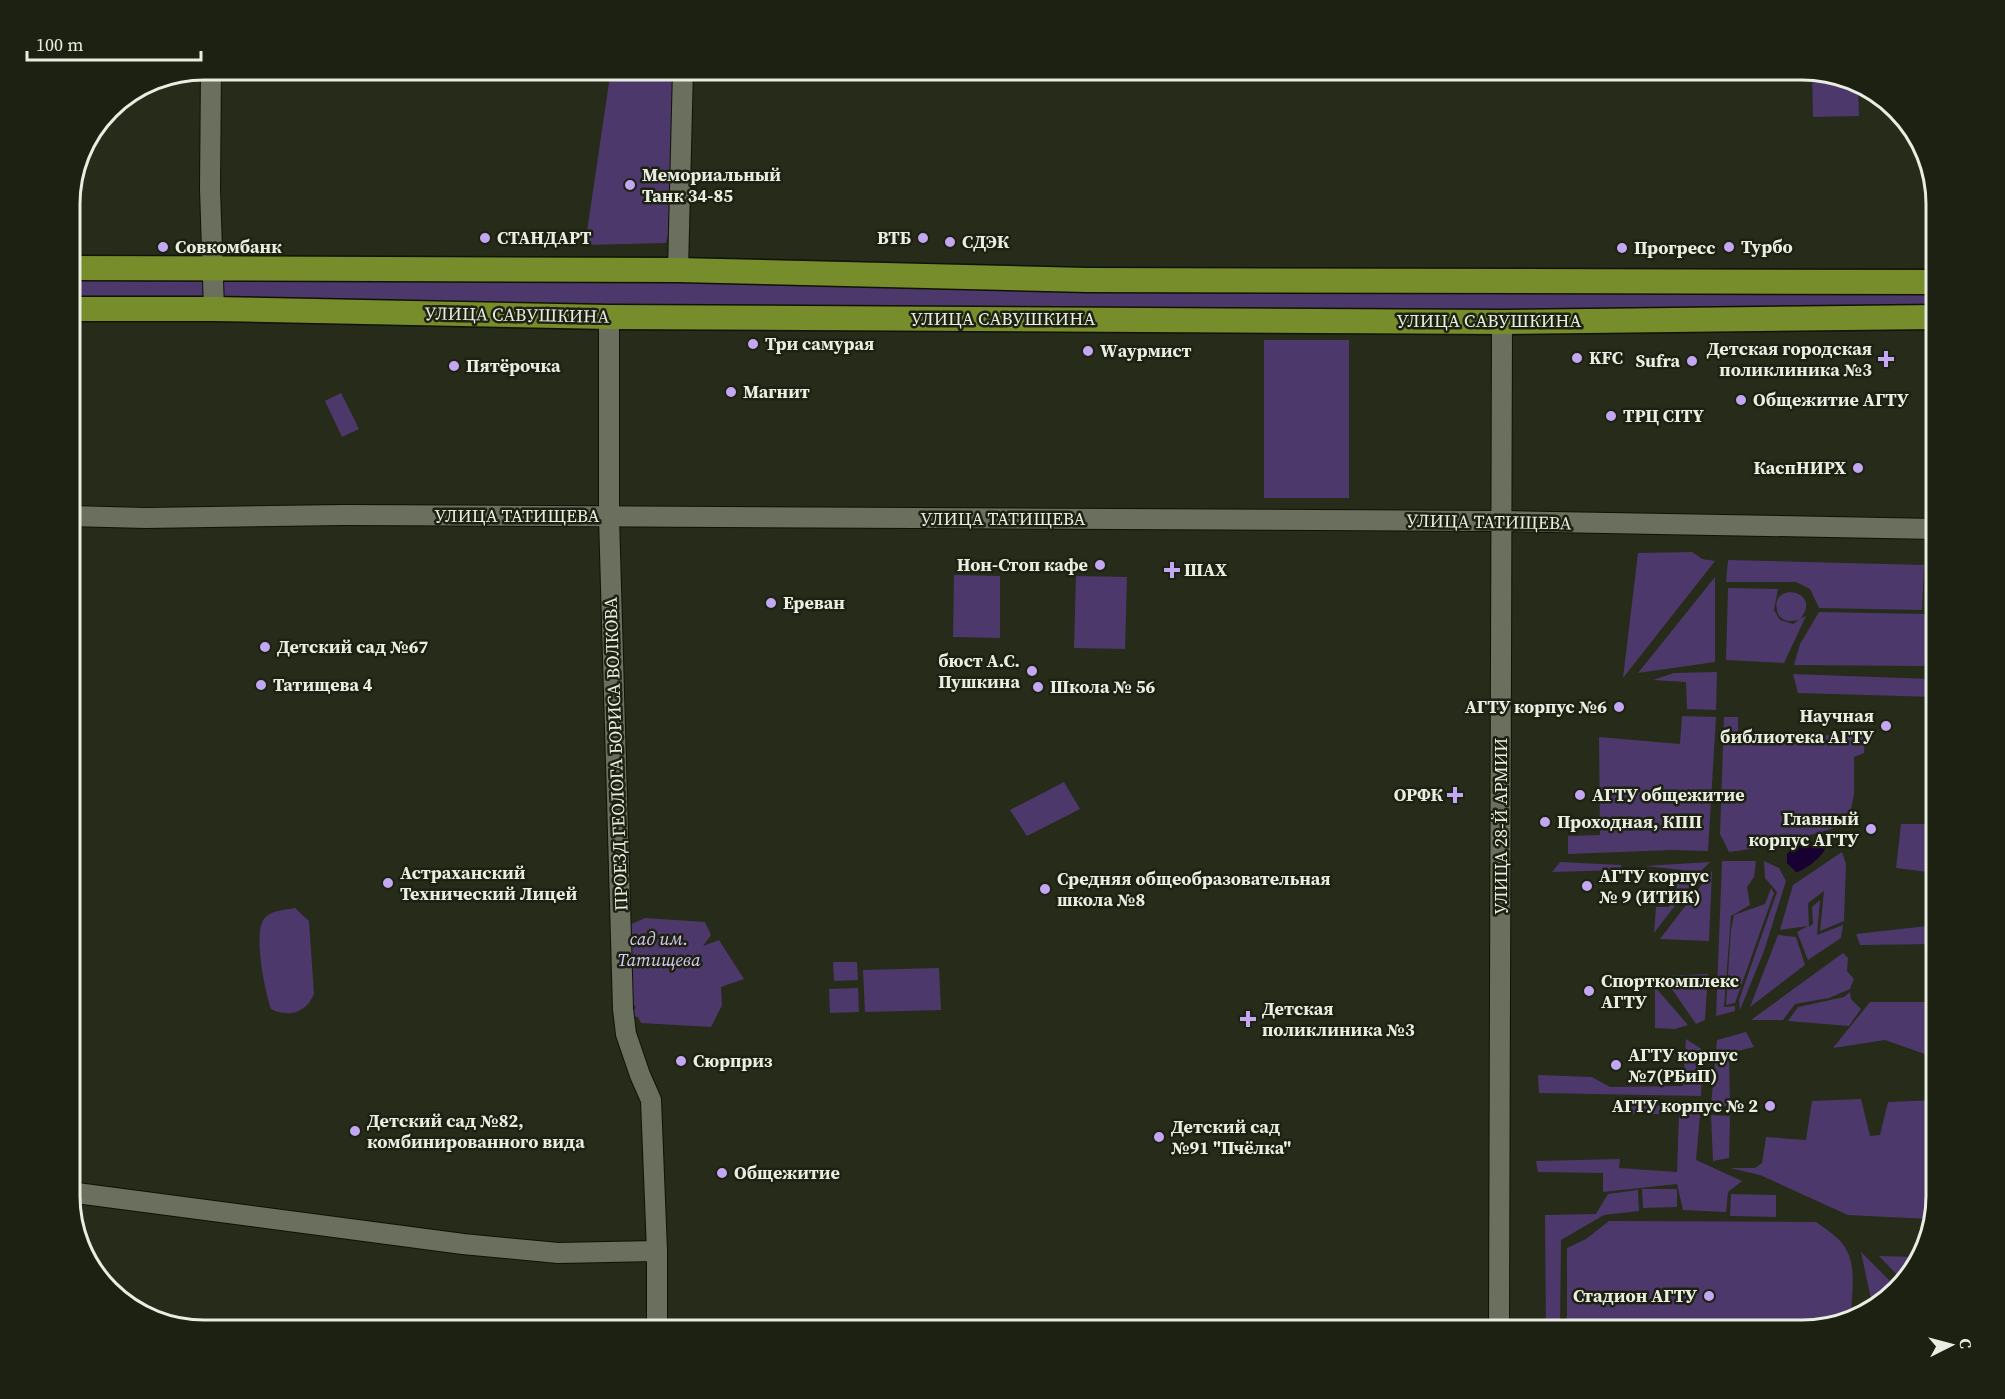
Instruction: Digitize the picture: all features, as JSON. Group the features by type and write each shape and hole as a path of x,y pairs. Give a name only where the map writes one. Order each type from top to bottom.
{"highway":[{"path":"80,268 678,270 1087,280 1926,282"},
{"name":"УЛИЦА САВУШКИНА","path":"80,309 214,309 609,317 1502,322 1926,317"}],"main road":[{"path":"211,80 210,189 214,309"},
{"path":"678,270 683,80"},
{"name":"ПРОЕЗД ГЕОЛОГА БОРИСА ВОЛКОВА","path":"609,317 609,517 623,1009 626,1034 651,1100 657,1251 657,1320"},
{"name":"УЛИЦА 28-Й АРМИИ","path":"1499,1320 1502,322"},
{"name":"УЛИЦА ТАТИЩЕВА","path":"80,516 146,519 344,515 1502,521 1926,529"},
{"path":"80,1193 558,1253 657,1251"}],"green space":[{"path":"609,80 675,80 666,243 585,245"},
{"path":"1812,81 1834,84 1858,93 1859,116 1813,117"},
{"path":"80,268 1926,286 1926,312 80,309"},
{"path":"1264,340 1349,340 1349,498 1264,498"},
{"path":"341,393 359,429 342,437 325,401"},
{"path":"1692,552 1702,559 1715,561 1623,678 1638,553"},
{"path":"1728,560 1924,565 1922,610 1819,608 1810,589 1796,582 1726,582"},
{"path":"954,575 1000,576 1000,638 953,637"},
{"path":"1076,576 1127,577 1125,649 1074,648"},
{"path":"1715,577 1715,662 1638,673"},
{"path":"1728,588 1778,589 1774,610 1780,620 1793,624 1806,616 1784,663 1726,660"},
{"path":"1788,592 1795,593 1806,601 1806,609 1800,619 1789,621 1780,617 1777,601 1781,595"},
{"path":"1819,612 1924,614 1926,618 1924,666 1794,665 1800,644"},
{"path":"1717,672 1716,710 1687,709 1686,682 1653,680 1674,673"},
{"path":"1793,674 1926,679 1926,697 1798,693"},
{"path":"1682,716 1716,717 1708,851 1568,854 1568,836 1600,835 1599,737 1680,744"},
{"path":"1724,717 1738,717 1738,736 1865,735 1864,753 1854,757 1854,794 1848,824 1772,846 1729,852 1720,834"},
{"path":"1064,782 1080,809 1027,836 1010,810"},
{"path":"1901,824 1926,824 1926,872 1896,868"},
{"path":"1842,852 1846,864 1844,921 1820,931 1824,891 1808,903 1809,927 1813,924 1812,907 1820,900 1817,935 1843,925 1841,938 1808,960 1797,932 1808,926 1780,930 1793,885"},
{"path":"1722,861 1756,861 1754,877 1747,887 1750,905 1731,916 1724,1007 1735,1006 1735,1011 1716,1016"},
{"path":"1764,861 1779,868 1786,881 1764,951 1740,1010 1739,1000 1777,892 1765,878"},
{"path":"1560,862 1621,865 1622,870 1552,872"},
{"path":"1710,862 1694,878 1682,870 1645,866"},
{"path":"1712,871 1709,941 1660,939"},
{"path":"1679,873 1694,881 1654,933 1656,907 1669,907 1674,899"},
{"path":"1771,888 1774,893 1735,1003 1726,1005 1734,915 1765,904"},
{"path":"295,908 309,921 314,994 302,1009 284,1013 271,1009 263,977 260,950 261,926 270,914"},
{"name":"сад им. Татищева","path":"645,918 705,922 711,935 703,946 719,940 744,979 721,987 722,1005 711,1027 641,1023 638,1017 631,1016 636,1006 627,1006 627,926"},
{"path":"1926,926 1926,944 1860,945 1856,934"},
{"path":"1778,935 1796,937 1805,965 1750,1007"},
{"path":"1843,953 1848,958 1847,971 1854,979 1850,989 1829,998 1795,1004 1783,1020 1751,1020"},
{"path":"833,962 857,962 858,980 834,981"},
{"path":"939,968 941,1010 865,1012 863,970"},
{"path":"1708,974 1705,1020 1696,1024 1663,976"},
{"path":"1655,987 1688,1025 1675,1029 1655,1028"},
{"path":"858,988 859,1012 830,1013 829,989"},
{"path":"1850,992 1851,999 1861,1009 1849,1026 1788,1021 1798,1007 1844,997"},
{"path":"1870,1002 1926,1002 1926,1054 1885,1040 1833,1048"},
{"path":"1746,1032 1754,1047 1729,1053 1730,1106 1711,1106 1717,1040"},
{"path":"1686,1039 1703,1050 1701,1096 1539,1093 1538,1075 1592,1077 1610,1087 1683,1086"},
{"path":"1861,1099 1870,1136 1880,1135 1888,1102 1926,1100 1926,1196 1923,1219 1848,1215 1760,1175 1730,1168 1755,1168 1762,1163 1766,1137 1806,1140 1812,1101"},
{"path":"1701,1105 1696,1160 1742,1181 1728,1192 1726,1212 1683,1210 1677,1184 1603,1192 1603,1173 1538,1172 1536,1161 1620,1159 1619,1168 1677,1172 1679,1114 1615,1114 1615,1106"},
{"path":"1711,1115 1730,1116 1729,1158 1713,1161"},
{"path":"1642,1189 1677,1189 1677,1207 1643,1208"},
{"path":"1638,1190 1639,1211 1604,1215 1561,1240 1560,1320 1546,1320 1545,1215 1596,1214 1608,1194"},
{"path":"1731,1194 1776,1195 1776,1217 1730,1216"},
{"name":"Стадион АГТУ","path":"1609,1221 1816,1222 1841,1242 1847,1251 1853,1275 1851,1309 1826,1317 1802,1320 1567,1320 1567,1248 1586,1239"},
{"path":"1861,1252 1890,1282 1871,1298"},
{"path":"1879,1256 1909,1257 1897,1275"}],"shaded area":[{"path":"1809,842 1820,843 1825,849 1812,863 1796,872 1787,863 1787,854 1794,847"}],"place":[{"name":"Мемориальный Танк 34-85","path":"630,185"},
{"name":"СТАНДАРТ","path":"485,238"},
{"name":"ВТБ","path":"923,238"},
{"name":"СДЭК","path":"950,242"},
{"name":"Совкомбанк","path":"163,247"},
{"name":"Турбо","path":"1729,247"},
{"name":"Прогресс","path":"1622,248"},
{"name":"Три самурая","path":"753,344"},
{"name":"Wаурмист","path":"1088,351"},
{"name":"KFC","path":"1577,358"},
{"name":"Детская городская поликлиника №3","path":"1886,359"},
{"name":"Sufra","path":"1692,361"},
{"name":"Пятёрочка","path":"454,366"},
{"name":"Магнит","path":"731,392"},
{"name":"Общежитие АГТУ","path":"1741,400"},
{"name":"ТРЦ CITY","path":"1611,416"},
{"name":"КаспНИРХ","path":"1858,468"},
{"name":"Нон-Стоп кафе","path":"1100,565"},
{"name":"ШАХ","path":"1172,570"},
{"name":"Ереван","path":"771,603"},
{"name":"Детский сад №67","path":"265,647"},
{"name":"бюст А.С. Пушкина","path":"1032,671"},
{"name":"Татищева 4","path":"261,685"},
{"name":"Школа № 56","path":"1038,687"},
{"name":"АГТУ корпус №6","path":"1619,707"},
{"name":"Научная библиотека АГТУ","path":"1886,726"},
{"name":"ОРФК","path":"1455,795"},
{"name":"АГТУ общежитие","path":"1580,795"},
{"name":"Проходная, КПП","path":"1545,822"},
{"name":"Главный корпус АГТУ","path":"1871,829"},
{"name":"Астраханский Технический Лицей","path":"388,883"},
{"name":"АГТУ корпус № 9 (ИТИК)","path":"1587,886"},
{"name":"Средняя общеобразовательная школа №8","path":"1045,889"},
{"name":"Спорткомплекс АГТУ","path":"1589,991"},
{"name":"Детская поликлиника №3","path":"1248,1019"},
{"name":"Сюрприз","path":"681,1061"},
{"name":"АГТУ корпус №7(РБиП)","path":"1616,1065"},
{"name":"АГТУ корпус № 2","path":"1770,1106"},
{"name":"Детский сад №82, комбинированного вида","path":"355,1131"},
{"name":"Детский сад №91 \"Пчёлка\"","path":"1159,1137"},
{"name":"Общежитие","path":"722,1173"},
{"name":"Стадион АГТУ","path":"1709,1296"}]}
